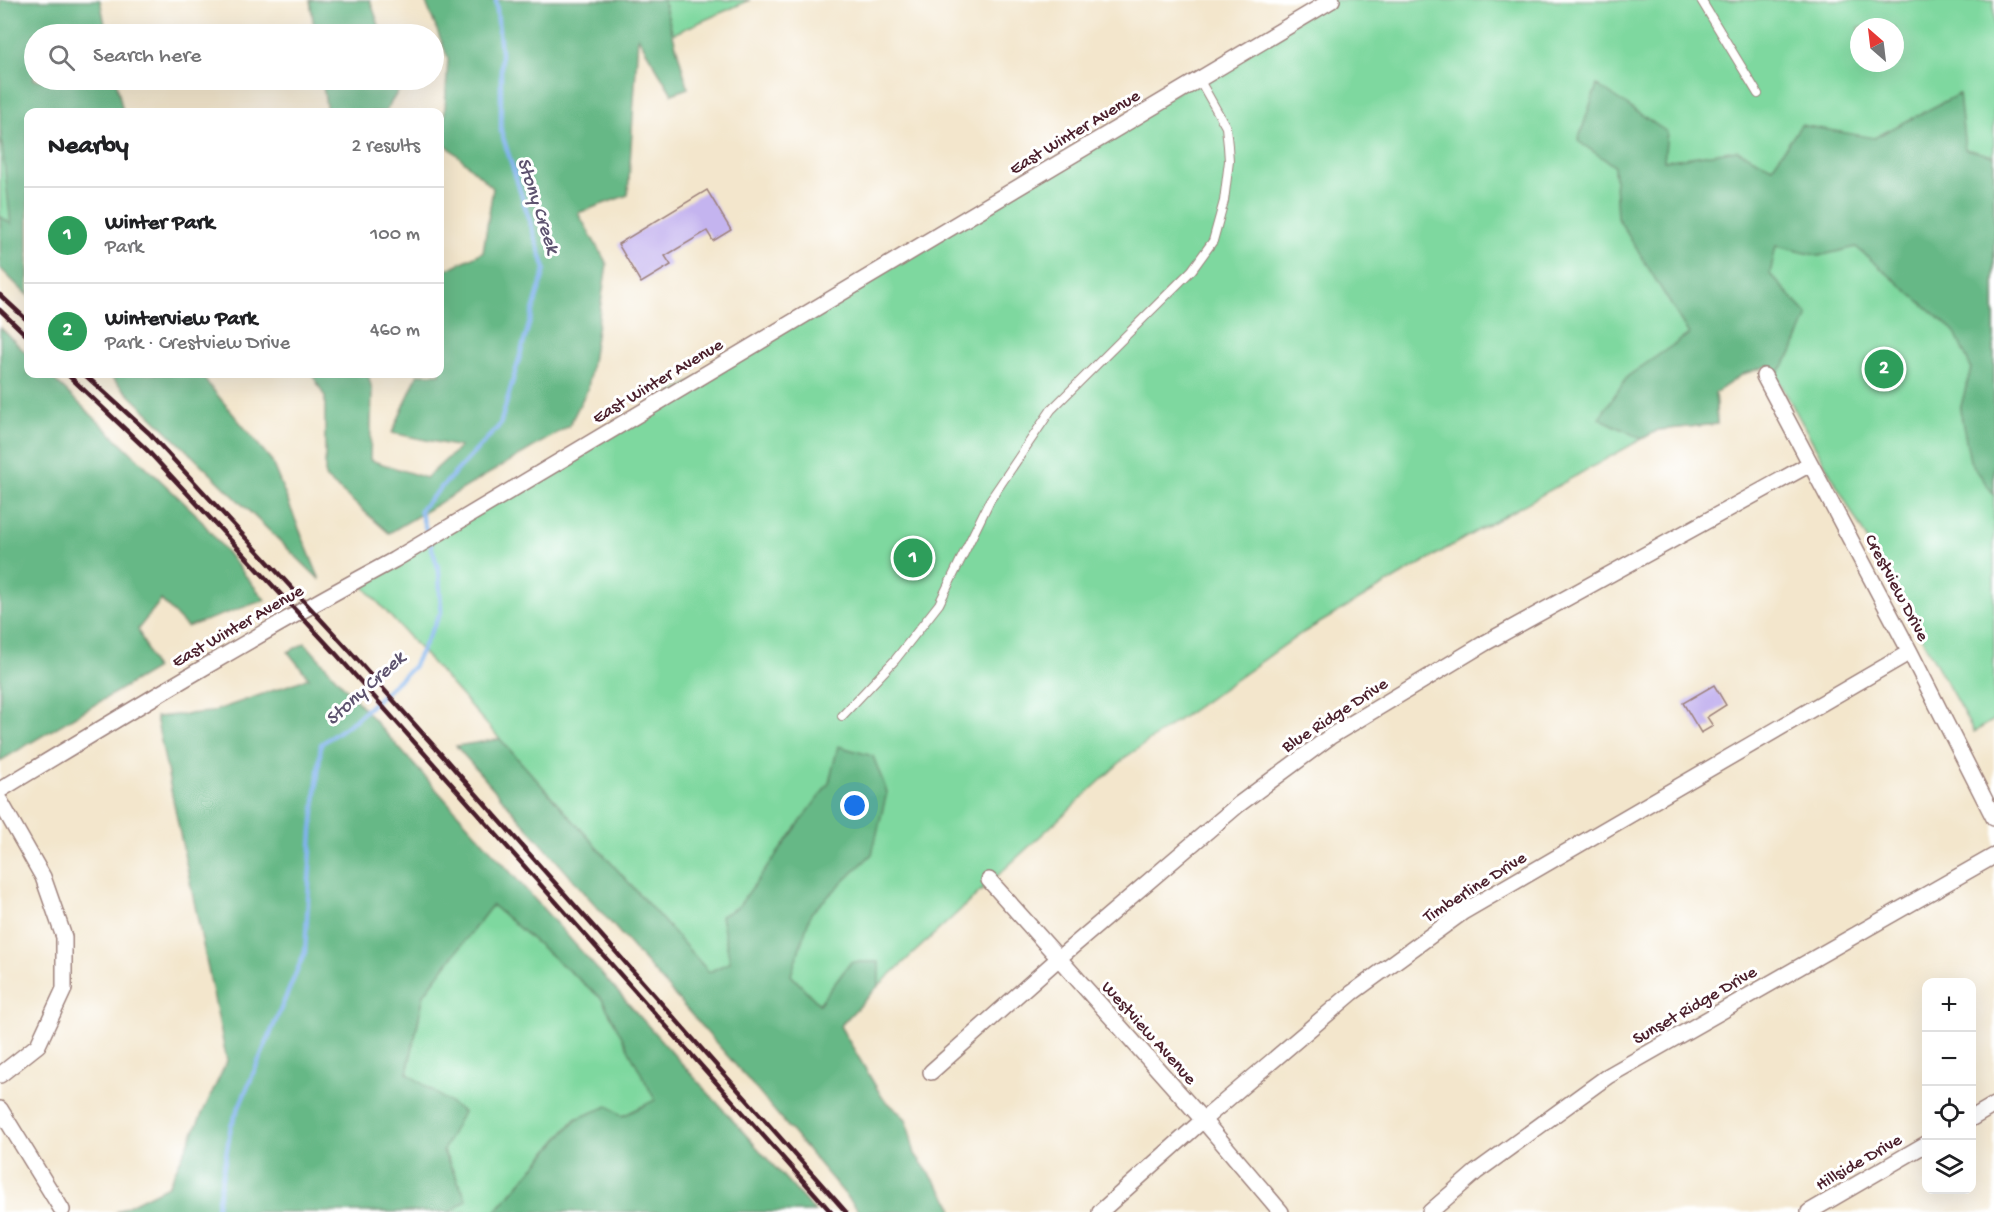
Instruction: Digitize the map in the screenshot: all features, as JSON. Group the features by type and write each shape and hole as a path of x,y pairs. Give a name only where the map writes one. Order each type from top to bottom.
{"street":[{"name":"East Winter Avenue","path":"0,790 214,661 394,560 1332,0"},
{"name":"Crestview Drive","path":"1764,376 1910,652 1994,818"},
{"name":"Blue Ridge Drive","path":"931,1072 1059,958 1238,805 1331,736 1485,643 1810,464"},
{"name":"Timberline Drive","path":"1100,1212 1203,1120 1352,993 1463,912 1910,652"},
{"path":"0,801 43,878 64,937 64,989 38,1046 0,1075"},
{"name":"Sunset Ridge Drive","path":"1430,1212 1476,1172 1608,1076 1994,856"},
{"name":"Westview Avenue","path":"989,880 1203,1120 1281,1212"},
{"path":"1976,1115 1994,1105"},
{"path":"0,1109 62,1210"},
{"name":"Hillside Drive","path":"1809,1212 1922,1146"}],"lane":[{"path":"1701,0 1758,94"},
{"path":"842,716 895,660 939,604 990,500 1051,410 1192,270 1213,241 1224,201 1229,161 1228,146 1226,127 1200,79"}],"green space":[{"path":"0,0 100,0 105,24 24,24 24,90 118,90 122,108 24,108 24,292 0,268 0,216 11,224 0,127"},
{"path":"310,0 370,0 378,24 314,24"},
{"path":"425,0 663,0 688,88 672,94 638,37 628,195 578,213 607,264 588,388 569,426 389,533 325,477 325,397 314,378 369,378 372,390 370,460 426,478 460,447 392,433 416,378 444,378 444,271 483,252 493,188 444,143 448,58 444,48 444,24 435,24"},
{"path":"663,0 750,0 673,34"},
{"path":"1331,0 1994,0 1994,720 1974,732 1770,365 1743,374 1715,393 1717,424 1658,430 1468,536 1299,635 1126,757 864,999 799,1074 358,580"},
{"path":"1597,85 1667,132 1664,161 1737,150 1772,167 1801,125 1874,138 1959,94 1965,149 1994,156 1994,495 1970,461 1960,410 1971,368 1954,331 1856,247 1819,256 1776,246 1770,274 1808,315 1792,353 1777,375 1771,365 1743,374 1715,393 1717,424 1658,430 1642,439 1599,418 1628,376 1689,334 1617,217 1614,166 1578,141"},
{"path":"324,90 399,90 388,108 326,108"},
{"path":"0,127 16,240 0,227"},
{"path":"0,327 24,351 24,378 52,378 195,513 265,600 187,627 161,600 138,629 155,669 0,761"},
{"path":"112,378 203,378 271,460 320,580"},
{"path":"305,643 815,1212 495,1212 576,1119 608,1106 623,1116 655,1100 602,999 492,905 424,994 407,1073 463,1112 443,1151 467,1200 450,1212 116,1212 168,1186 227,1061 156,717 211,712 309,678 288,652"},
{"path":"500,739 709,972 730,962 721,916 738,907 829,783 838,746 873,756 887,792 872,854 811,913 791,975 819,1004 851,962 879,962 879,985 840,1026 882,1097 906,1119 915,1154 951,1203 953,1212 860,1212 739,1069 456,746"},
{"path":"492,905 602,999 656,1100 623,1116 576,1118 495,1212 450,1212 467,1200 407,1074 424,994"}],"building":[{"path":"707,190 731,230 713,241 707,231 665,256 671,265 641,283 618,244"},
{"path":"1714,685 1726,705 1707,717 1713,726 1701,733 1683,703"}],"waterway":[{"name":"Stony Creek","path":"216,1212 231,1126 305,952 312,831 321,744 355,720 413,667 441,612 439,571 420,510 500,425 545,269 501,131 501,53 496,0"}],"railway":[{"path":"0,295 24,317"},
{"path":"0,310 24,333"},
{"path":"71,378 148,451 337,655 831,1212"},
{"path":"88,378 149,433 348,649 846,1212"}],"place":[{"name":"Winterview Park","path":"1884,369"},
{"name":"Winter Park","path":"913,558"}]}
